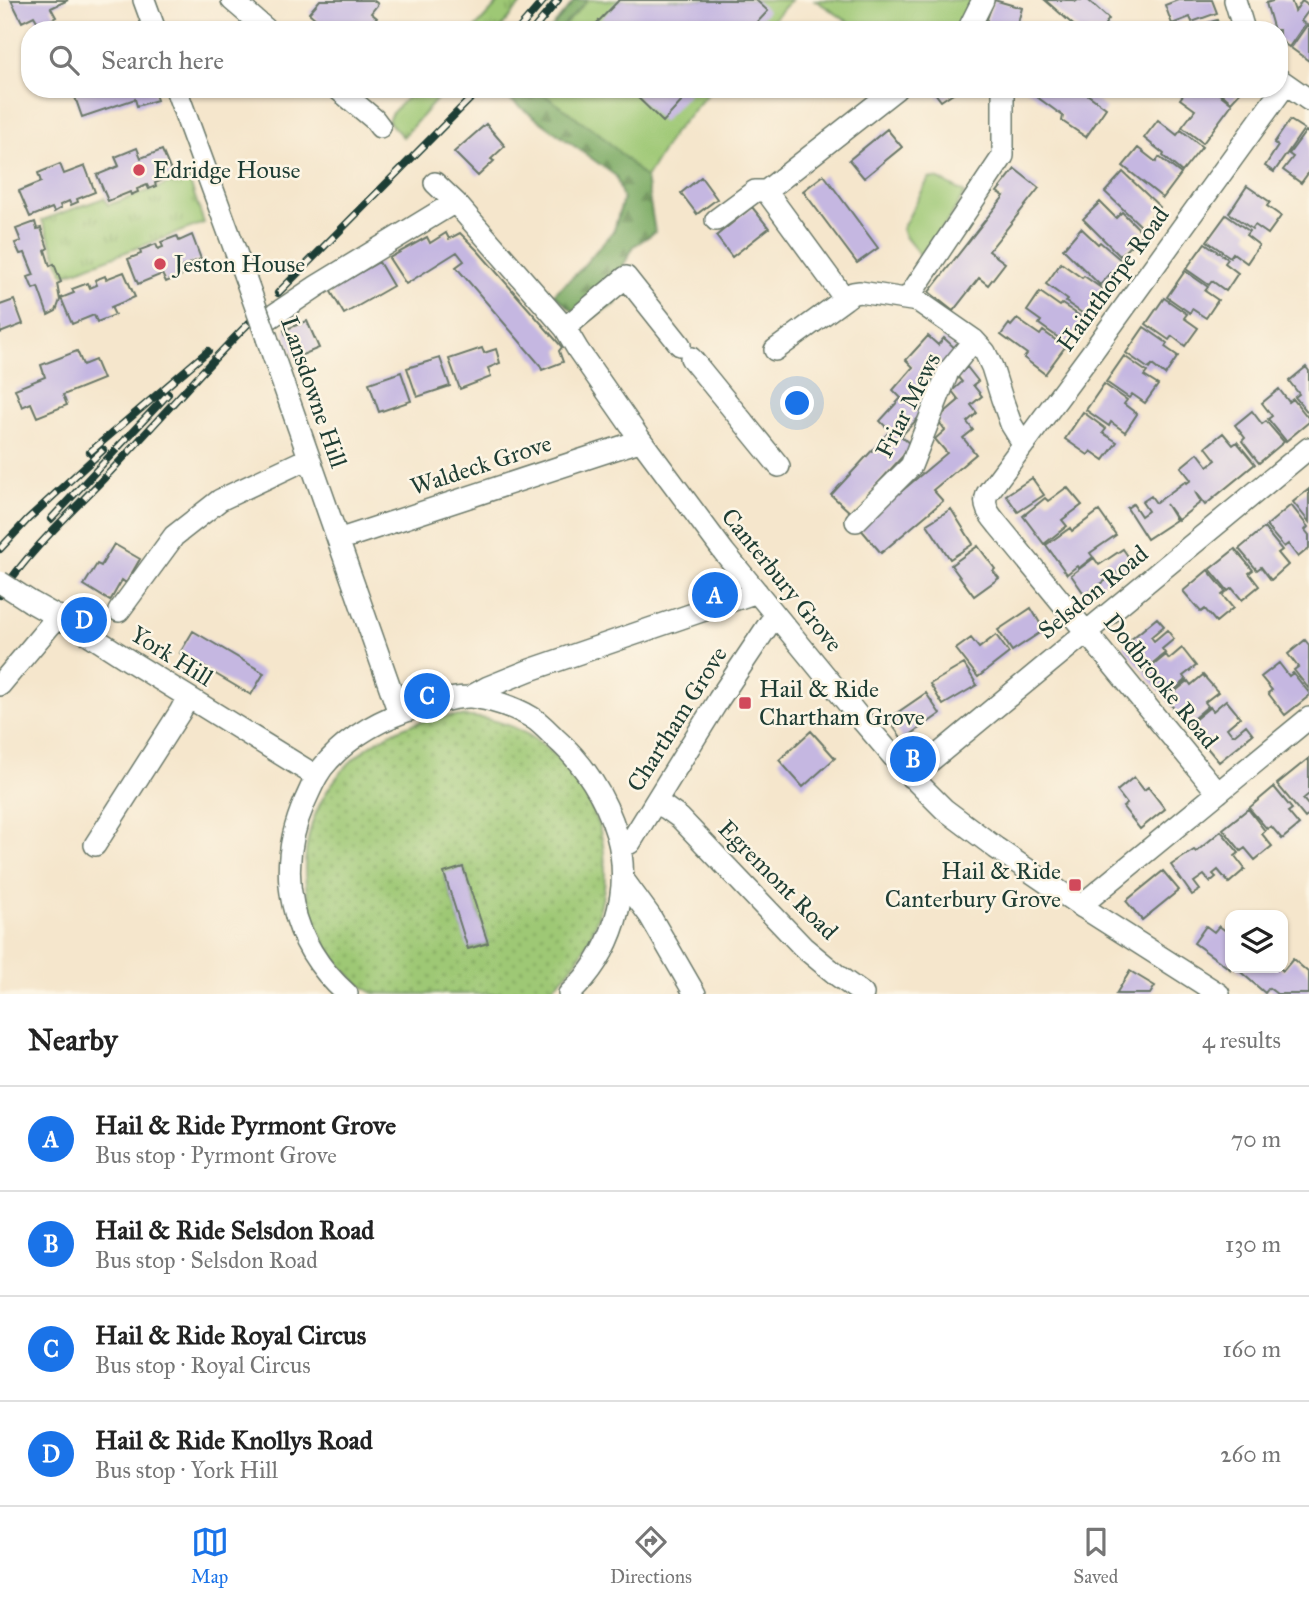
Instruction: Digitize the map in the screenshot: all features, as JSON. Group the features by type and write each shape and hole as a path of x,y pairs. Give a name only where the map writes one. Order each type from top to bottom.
{"street":[{"path":"145,0 152,21"},
{"path":"232,0 256,21"},
{"path":"972,21 983,0"},
{"path":"1235,0 1241,21"},
{"path":"1288,85 1309,100"},
{"name":"Lansdowne Hill","path":"179,98 244,277 268,325 309,458 399,713"},
{"path":"348,98 380,127"},
{"path":"716,220 755,191 766,191 885,98"},
{"path":"908,298 1003,156 1003,98"},
{"name":"Hainthorpe Road","path":"985,505 987,494 1272,98"},
{"name":"Canterbury Grove","path":"435,183 455,202 565,328 640,439 724,552 859,717 911,776 944,809 996,848 1083,908 1219,994"},
{"path":"766,191 845,299"},
{"path":"268,325 455,202"},
{"path":"565,328 626,277 779,466"},
{"path":"775,350 853,293 918,300 974,340 985,352 1011,424 1019,437 1026,442"},
{"name":"Friar Mews","path":"856,521 911,466 948,372 974,340"},
{"name":"Waldeck Grove","path":"338,540 640,439"},
{"name":"Selsdon Road","path":"911,776 1309,448"},
{"path":"119,611 174,536 220,500 309,458"},
{"name":"Dodbrooke Road","path":"985,505 999,526 1218,793"},
{"name":"York Hill","path":"0,582 316,776"},
{"path":"347,994 334,982 309,947 299,925 290,891 288,865 301,810 316,776 329,760 372,726 399,713 445,700 470,697 530,670 757,592"},
{"name":"Chartham Grove","path":"621,847 631,843 719,699 775,615"},
{"path":"0,685 58,616"},
{"path":"510,708 518,685 530,670"},
{"path":"94,845 188,697"},
{"path":"470,697 510,708 533,718 566,747 598,789 612,819 621,847 624,879 617,918 601,954 569,994"},
{"path":"1083,908 1090,898 1309,718"},
{"name":"Egremont Road","path":"656,803 680,818 803,947 863,994"},
{"path":"624,879 650,916 695,994"},
{"path":"617,918 659,935"}],"green space":[{"path":"501,0 524,0 506,21 481,21"},
{"path":"575,0 588,0 568,21 558,21"},
{"path":"588,0 791,0 772,21 568,21"},
{"path":"815,0 974,0 967,8 964,21 847,21"},
{"path":"406,98 438,98 403,137 388,121"},
{"path":"508,98 549,98 600,134 646,178 655,232 634,246 621,270 616,304 585,322 554,294 578,272 614,230 623,199 616,176"},
{"path":"549,98 704,98 674,132 646,178 600,134"},
{"path":"188,177 204,223 64,275 42,220 104,198 108,205"},
{"path":"929,178 939,179 965,193 945,225 920,255 902,229"},
{"path":"460,716 511,726 533,738 558,759 575,780 592,809 600,830 604,853 605,873 599,912 583,949 572,966 544,994 374,993 359,984 344,969 321,936 308,898 305,860 312,824 327,792 349,764 378,741 412,724","holes":["463,867 488,943 469,949 444,874"]}],"building":[{"path":"11,0 68,0 51,8 56,17 49,21 37,21 34,16 22,21"},
{"path":"320,0 373,0 378,4 371,13 377,18 374,21 316,21 309,13"},
{"path":"619,0 756,0 768,11 759,21 599,21"},
{"path":"994,0 1022,8 1018,21 986,21"},
{"path":"1045,0 1088,0 1109,19 1107,21 1069,21"},
{"path":"1178,0 1212,0 1217,13 1195,21 1190,17 1171,21 1165,5"},
{"path":"1291,0 1295,11 1302,1 1309,6 1301,21 1305,24 1289,47 1288,21 1271,21 1266,3"},
{"path":"1307,25 1309,27 1309,61 1291,48"},
{"path":"75,98 156,98 157,100 137,106 135,99 82,117"},
{"path":"638,98 685,98 663,122"},
{"path":"1038,98 1092,98 1106,108 1086,137 1062,121 1063,116"},
{"path":"1224,98 1232,104 1203,143 1182,127 1195,110 1180,99"},
{"path":"1158,120 1177,135 1181,130 1202,147 1182,172 1144,138"},
{"path":"1290,120 1304,129 1274,172 1265,166 1278,146 1274,143"},
{"path":"486,124 505,146 478,176 454,152"},
{"path":"887,129 902,147 864,178 849,160"},
{"path":"1306,131 1309,134 1309,172 1301,183 1283,170 1293,157 1289,154"},
{"name":"Edridge House","path":"137,148 141,158 162,150 173,176 155,183 156,186 149,189 147,185 131,195 130,192 108,201 97,175 119,166 115,157"},
{"path":"1138,148 1156,162 1159,157 1181,174 1163,198 1123,166"},
{"path":"60,164 64,174 85,166 95,192 77,199 78,202 71,205 69,201 60,205 61,208 54,212 52,208 30,217 19,191 41,182 38,173"},
{"path":"1015,169 1039,188 989,251 1005,263 988,285 979,278 953,311 929,292 1004,196 997,192"},
{"path":"1123,172 1160,207 1142,227 1105,192"},
{"path":"824,175 878,248 857,263 803,191"},
{"path":"701,177 717,199 697,214 681,193"},
{"path":"1247,186 1270,202 1267,206 1281,216 1268,234 1255,225 1252,229 1229,213"},
{"path":"1100,202 1116,218 1122,212 1143,233 1120,256 1083,219"},
{"path":"752,207 769,228 732,257 716,236"},
{"path":"1226,215 1249,231 1246,235 1259,245 1247,263 1233,253 1230,257 1207,241"},
{"path":"35,222 37,229 41,228 48,248 45,250 50,266 54,264 61,282 57,284 60,300 56,311 48,315 38,287 33,289 28,277 34,275 25,253 20,254 15,243 21,241 16,229"},
{"path":"1081,228 1122,261 1100,285 1063,249"},
{"path":"446,233 449,239 460,233 478,251 562,347 559,351 563,362 542,370 456,267 464,261 457,252 406,284 389,258 427,237 430,243"},
{"name":"Jeston House","path":"192,235 201,259 179,268 182,275 166,282 162,274 138,284 128,259 141,254 140,250 156,244 158,249 163,247 161,242 177,236 179,241"},
{"path":"1205,243 1228,259 1225,263 1238,273 1226,291 1212,281 1209,285 1186,269"},
{"path":"379,262 393,286 344,314 330,290"},
{"path":"1061,263 1104,290 1085,315 1046,284"},
{"path":"1185,271 1208,287 1205,291 1218,300 1206,318 1192,309 1190,313 1167,297"},
{"path":"124,272 135,297 111,307 115,315 97,322 94,315 72,324 61,298 74,293 72,289 88,283 90,288 97,285 95,280"},
{"path":"1040,292 1083,318 1066,343 1039,324 1041,321 1027,311"},
{"path":"1164,298 1187,314 1184,318 1198,328 1185,346 1172,336 1169,340 1146,324"},
{"path":"14,300 23,324 0,333 0,305"},
{"path":"1017,319 1040,335 1043,331 1065,347 1045,374 1024,358 1027,354 1001,335 1009,324 1011,326"},
{"path":"307,321 319,348 295,358 284,330"},
{"path":"1144,327 1167,343 1165,347 1178,356 1165,375 1152,365 1149,369 1126,353"},
{"path":"928,336 938,345 944,338 957,350 910,401 923,413 901,436 912,446 851,513 831,495 890,431 880,421 901,398 893,390 913,367 906,360"},
{"path":"482,348 484,353 496,349 500,363 488,368 491,377 460,389 449,359"},
{"path":"77,351 83,365 95,360 103,379 63,395 67,405 37,417 31,403 22,407 15,389 45,377 41,365"},
{"path":"1124,356 1147,372 1144,376 1158,385 1145,403 1132,394 1129,398 1106,382"},
{"path":"440,358 450,386 417,397 407,368"},
{"path":"967,367 978,381 973,385 982,396 971,405 977,413 967,422 973,430 963,438 976,454 933,490 943,501 881,553 859,527 947,453 935,439 945,430 937,419 959,400 952,391 962,382 957,376"},
{"path":"1306,367 1309,371 1309,414 1295,397 1299,394 1289,381"},
{"path":"401,372 411,401 379,412 369,383"},
{"path":"1104,384 1127,400 1124,404 1137,414 1125,432 1111,422 1109,426 1086,410"},
{"path":"1279,389 1289,402 1293,399 1309,419 1309,422 1286,441 1268,419 1272,416 1262,403"},
{"path":"1252,411 1262,424 1266,421 1284,442 1259,463 1242,441 1245,438 1235,425"},
{"path":"1083,412 1106,429 1103,433 1117,442 1104,460 1091,451 1088,455 1065,439"},
{"path":"1223,433 1233,445 1237,442 1255,464 1205,505 1195,492 1201,502 1178,520 1166,504 1176,520 1147,539 1127,508 1133,504 1141,516 1148,511 1142,502 1151,496 1156,503 1191,480 1181,467 1198,453 1208,466 1216,460 1206,447"},
{"path":"1032,478 1044,495 1018,512 1006,495"},
{"path":"1067,487 1082,505 1062,520 1067,526 1044,544 1023,516 1045,498 1048,501"},
{"path":"1309,489 1309,522 1293,502"},
{"path":"1291,505 1308,527 1305,530 1309,535 1309,548 1298,557 1288,544 1284,547 1266,526"},
{"path":"951,509 973,544 950,559 927,524"},
{"path":"1099,511 1116,535 1090,553 1093,557 1067,574 1046,545 1070,528 1072,531"},
{"path":"1264,528 1282,550 1278,553 1288,565 1271,580 1261,567 1257,570 1239,549"},
{"path":"114,544 140,559 126,583 122,580 110,601 84,585 97,564 101,566"},
{"path":"978,546 999,578 974,596 951,565"},
{"path":"1123,549 1132,562 1085,595 1071,575 1094,558 1099,565"},
{"path":"1235,549 1253,570 1249,573 1259,586 1242,600 1232,588 1228,591 1210,569"},
{"path":"1208,570 1226,592 1222,595 1233,608 1216,622 1205,609 1201,612 1183,591"},
{"path":"1031,608 1044,630 1012,651 998,630"},
{"path":"1157,618 1164,626 1151,637 1154,641 1167,630 1174,639 1162,649 1165,653 1143,671 1123,646"},
{"path":"193,631 264,673 251,695 180,653"},
{"path":"996,635 1009,653 978,677 956,649 971,638 979,648"},
{"path":"1305,640 1309,645 1309,689 1294,670 1298,667 1288,654"},
{"path":"1182,648 1196,666 1183,676 1186,680 1165,698 1144,673 1166,655 1169,659"},
{"path":"1279,663 1289,676 1293,673 1309,693 1309,696 1285,715 1268,693 1272,690 1261,677"},
{"path":"964,664 977,685 943,705 930,684"},
{"path":"1203,675 1218,692 1205,702 1208,706 1187,724 1166,699 1188,681 1191,685"},
{"path":"926,693 940,714 903,740 888,719"},
{"path":"1226,700 1240,717 1227,728 1230,732 1234,735 1246,725 1253,734 1219,762 1188,725 1210,707 1213,711"},
{"path":"811,731 835,758 803,787 779,760"},
{"path":"1309,758 1309,794 1303,799 1309,806 1309,815 1305,818 1277,784"},
{"path":"1134,777 1144,790 1148,787 1165,809 1140,829 1123,807 1127,804 1117,791"},
{"path":"1274,787 1292,809 1288,812 1299,825 1282,839 1271,826 1267,829 1249,808"},
{"path":"1248,809 1265,831 1262,834 1272,846 1255,860 1245,848 1241,851 1223,829"},
{"path":"1221,831 1239,853 1235,856 1245,869 1229,883 1218,870 1213,874 1216,877 1210,882 1204,875 1194,882 1200,890 1192,895 1171,865 1194,850 1196,852"},
{"path":"463,867 488,943 468,949 444,873"},
{"path":"1163,871 1179,890 1142,920 1126,901"},
{"path":"1206,926 1214,932 1219,926 1225,930 1225,965 1194,943"},
{"path":"1293,959 1309,973 1309,994 1277,994 1269,988 1265,993 1242,973 1288,973 1288,965"},
{"path":"1130,971 1155,986 1150,994 1116,994"}],"railway":[{"path":"526,21 544,0"},
{"path":"540,21 558,0"},
{"path":"278,293 471,98"},
{"path":"0,595 38,546 249,323"},
{"path":"90,452 208,351"},
{"path":"51,519 168,394"},
{"path":"0,549 28,519 103,450"}],"place":[{"name":"Edridge House","path":"139,170"},
{"name":"Jeston House","path":"160,264"},
{"name":"Hail & Ride Pyrmont Grove","path":"715,595"},
{"name":"Hail & Ride Knollys Road","path":"84,620"},
{"name":"Hail & Ride Royal Circus","path":"427,696"},
{"name":"Hail & Ride Chartham Grove","path":"745,703"},
{"name":"Hail & Ride Selsdon Road","path":"913,759"},
{"name":"Hail & Ride Canterbury Grove","path":"1075,885"}]}
